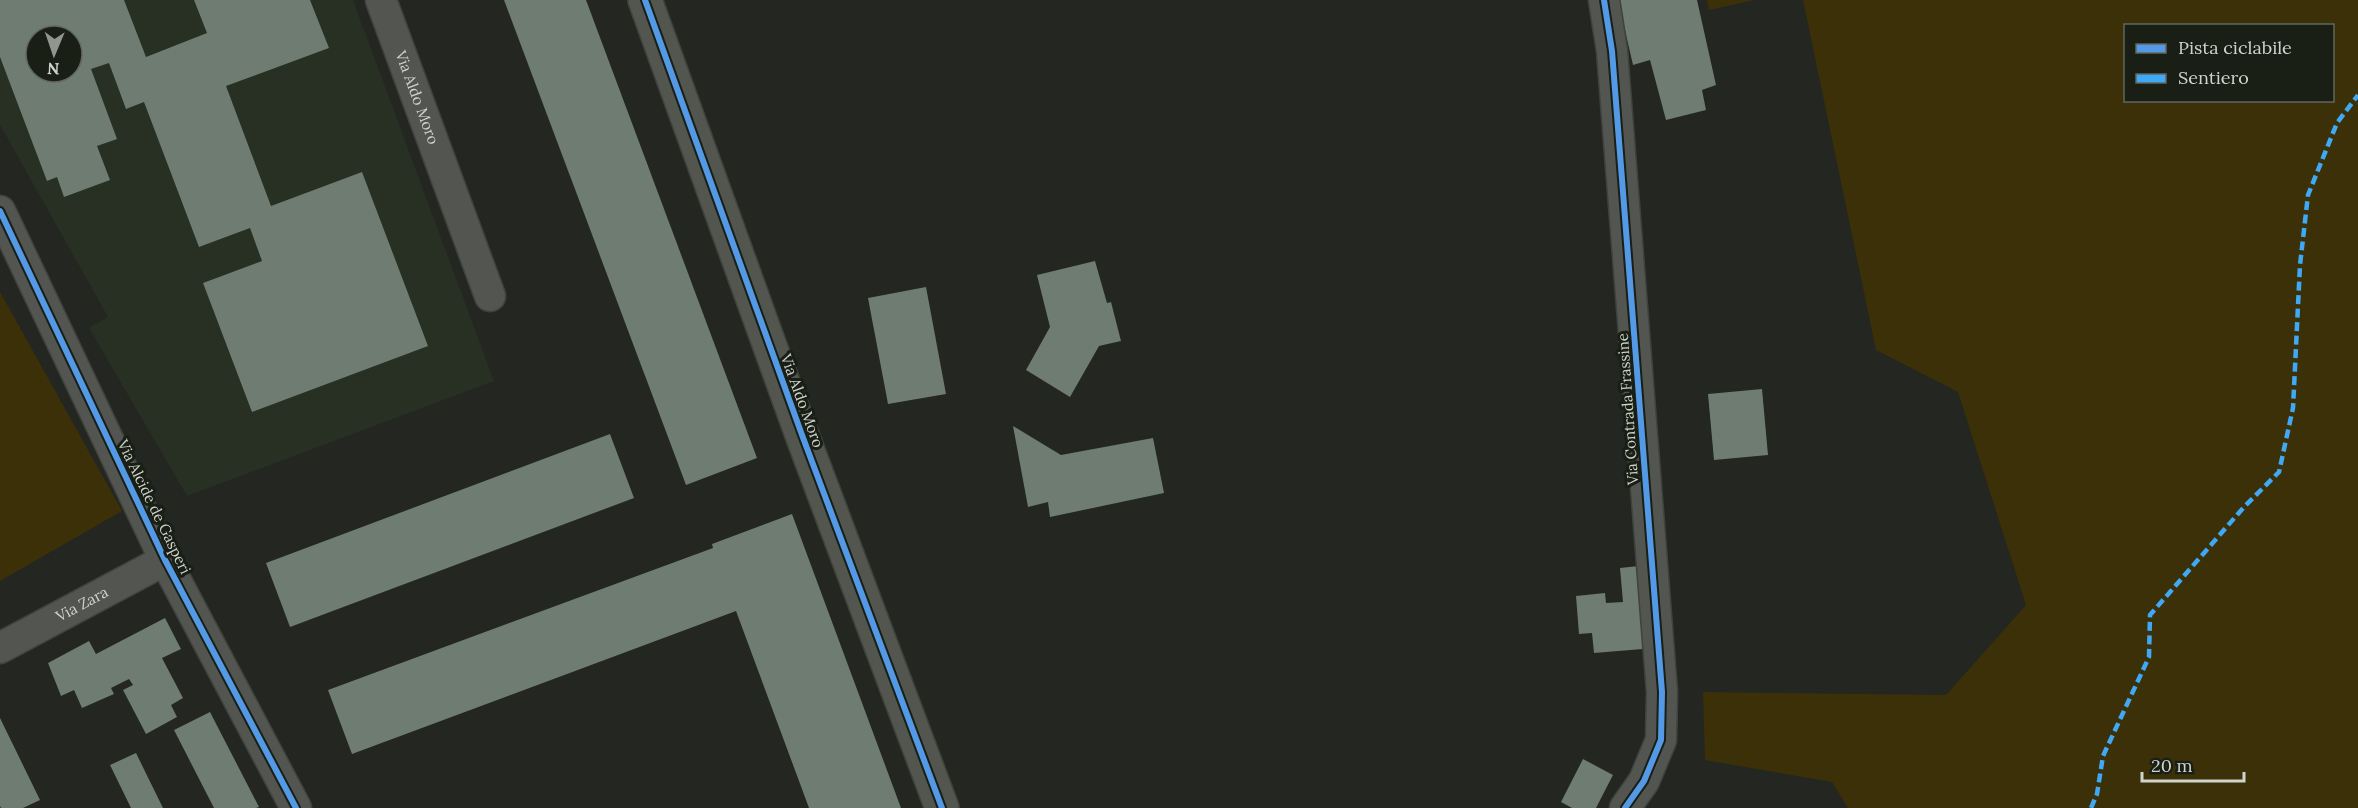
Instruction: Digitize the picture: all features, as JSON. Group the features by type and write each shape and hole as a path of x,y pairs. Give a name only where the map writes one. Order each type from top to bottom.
{"street":[{"name":"Via Aldo Moro","path":"381,0 490,296"},
{"name":"Via Aldo Moro","path":"645,0 802,435 942,808"},
{"name":"Via Contrada Frassine","path":"1604,0 1612,51 1662,692 1661,740 1644,782 1625,808"},
{"name":"Via Alcide de Gasperi","path":"0,211 165,560 296,808"},
{"name":"Via Zara","path":"0,648 165,560"}],"shaded area":[{"path":"0,0 353,0 494,381 187,496 89,328 108,317 0,125"},
{"path":"1707,0 1755,0 1709,10"},
{"path":"1803,0 2358,0 2358,808 1848,808 1832,782 1705,760 1703,692 1946,695 2026,605 1958,392 1876,350"},
{"path":"0,292 122,511 0,581"}],"building":[{"path":"0,0 124,0 146,57 207,33 194,0 310,0 329,48 226,86 271,206 362,172 428,346 252,412 203,283 262,261 250,228 199,247 144,102 126,109 109,63 91,69 117,139 97,146 110,180 64,197 57,177 47,181 0,57"},
{"path":"504,0 586,0 757,458 686,485"},
{"path":"1618,0 1697,0 1716,85 1702,90 1706,110 1666,120 1650,60 1633,65"},
{"path":"1095,261 1107,303 1111,302 1121,341 1099,346 1070,397 1026,370 1050,327 1037,275"},
{"path":"926,287 946,394 888,404 868,298"},
{"path":"1762,389 1768,455 1714,460 1708,394"},
{"path":"1013,426 1061,455 1153,438 1164,493 1050,517 1048,502 1028,507"},
{"path":"610,434 634,498 290,627 266,563"},
{"path":"792,514 901,808 809,808 736,611 352,754 328,690 713,548 712,544"},
{"path":"1648,565 1655,648 1594,653 1592,633 1579,634 1576,596 1605,593 1606,603 1623,602 1620,568"},
{"path":"165,618 181,649 162,658 183,698 171,705 177,717 146,734 123,690 133,685 129,679 111,688 114,694 82,708 74,690 61,696 48,663 89,641 96,654"},
{"path":"210,712 259,807 214,808 174,730"},
{"path":"0,718 40,800 23,808 1,808 0,806"},
{"path":"136,753 163,808 131,808 110,765"},
{"path":"1583,759 1613,775 1596,808 1572,808 1561,802"}],"marked path":[{"path":"2091,808 2097,794 2103,756 2149,657 2150,615 2244,507 2279,472 2293,408 2300,265 2308,195 2337,123 2358,95"}],"cycle path":[{"path":"645,0 802,435 942,808"},
{"path":"1604,0 1612,51 1662,692 1661,740 1644,781 1625,808"},
{"path":"0,211 165,560 296,808"}]}
